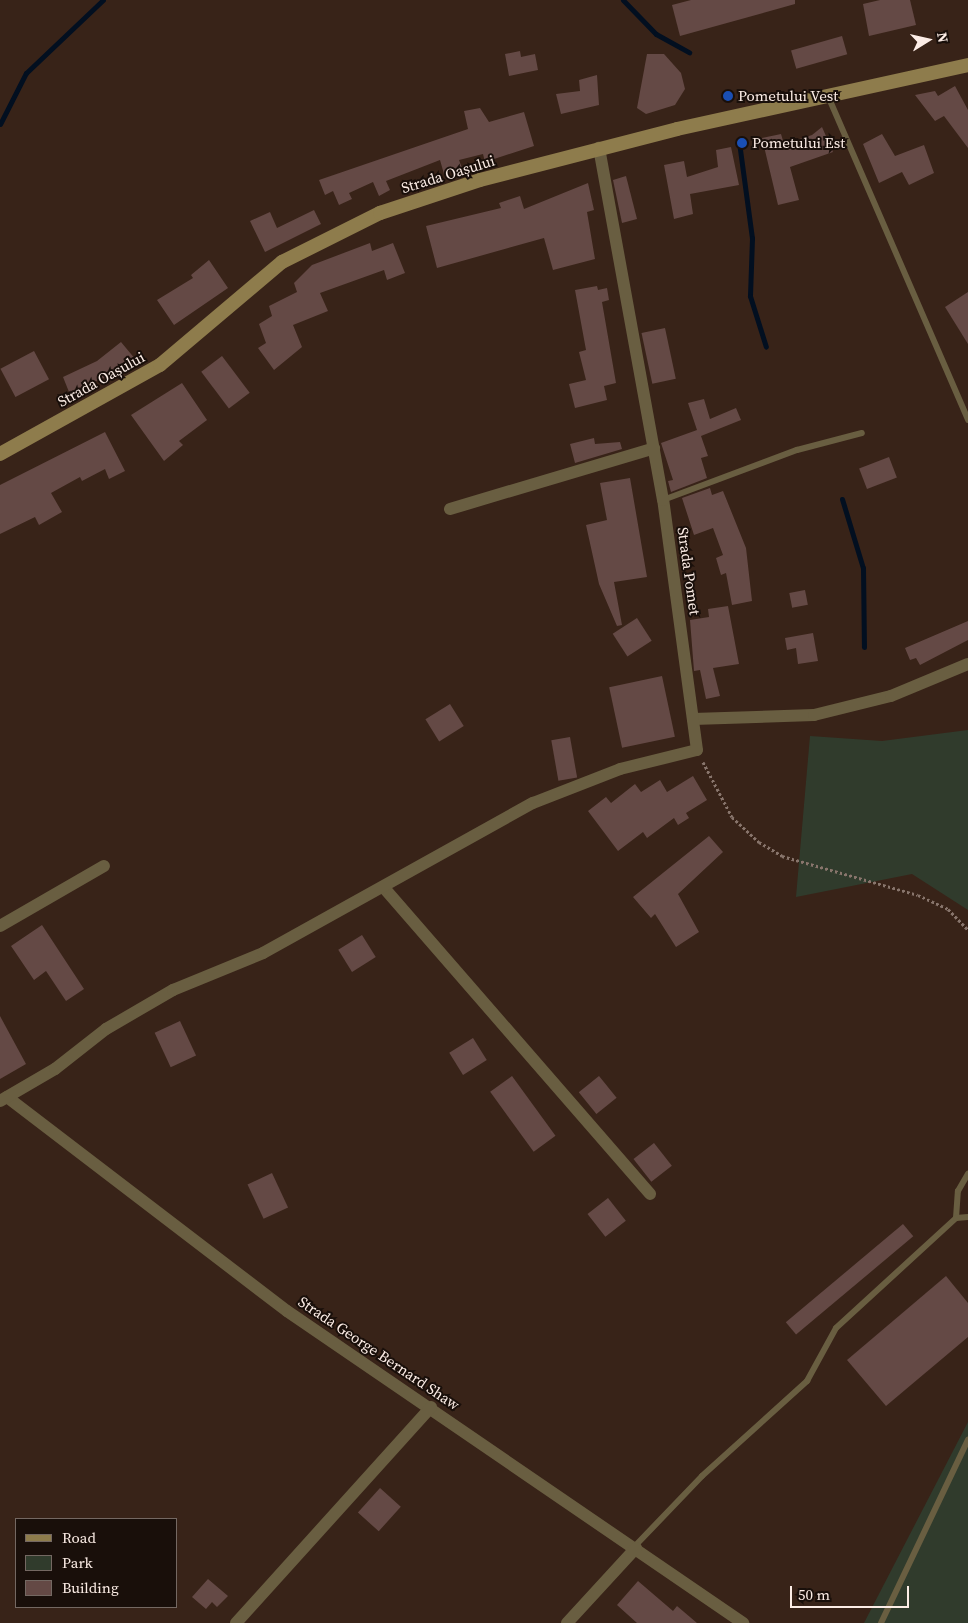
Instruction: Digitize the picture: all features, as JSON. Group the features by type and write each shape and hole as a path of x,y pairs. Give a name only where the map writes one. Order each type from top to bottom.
{"main road":[{"name":"Strada Oașului","path":"0,454 160,365 282,262 322,239 380,212 480,180 599,148 827,95 968,65"}],"street":[{"name":"Strada Pomet","path":"599,148 663,500 697,750"},
{"path":"450,509 654,448"},
{"path":"693,719 814,715 891,696 968,664"},
{"path":"4,1099 55,1069 106,1029 173,990 263,953 385,889 533,803 620,768 697,750"},
{"path":"0,926 104,866"},
{"path":"385,889 650,1194"},
{"name":"Strada George Bernard Shaw","path":"4,1099 287,1311 431,1407 743,1623"},
{"path":"236,1623 431,1407"},
{"path":"567,1623 635,1547"}],"lane":[{"path":"827,95 968,420"},
{"path":"663,500 797,450 862,434"},
{"path":"956,1218 958,1191 968,1174"},
{"path":"635,1547 702,1476 807,1381 836,1328 956,1218 968,1217"},
{"path":"881,1623 968,1440"}],"path":[{"path":"697,750 732,816 746,834 782,856 918,895 948,909 968,930"}],"green space":[{"path":"968,730 968,910 912,874 796,897 810,736 882,741"},
{"path":"968,1422 968,1623 864,1623"}],"building":[{"path":"691,0 795,0 795,4 680,36 672,5"},
{"path":"880,0 910,0 916,25 869,36 863,4"},
{"path":"842,36 847,54 796,69 791,51"},
{"path":"520,51 521,57 535,54 538,70 509,76 505,54"},
{"path":"647,54 664,54 681,73 685,89 675,105 646,114 637,108"},
{"path":"597,75 599,105 561,114 556,94 580,91 579,80"},
{"path":"955,86 968,110 968,148 944,116 935,121 915,95 935,91 938,96"},
{"path":"480,108 489,122 524,112 534,146 485,162 483,154 459,160 462,168 444,174 440,160 386,181 390,190 379,196 373,182 349,193 352,199 339,205 333,191 325,195 319,180 468,129 464,111"},
{"path":"822,127 833,152 790,167 799,200 778,205 762,138 781,134 784,144 812,135"},
{"path":"882,134 895,156 924,145 934,173 909,185 902,172 879,183 863,144"},
{"path":"731,147 739,185 690,194 693,214 674,219 664,165 684,161 687,177 718,167 716,150"},
{"path":"626,176 637,219 622,223 613,180"},
{"path":"588,183 594,210 587,212 595,259 553,270 544,238 437,268 426,226 501,208 499,203 520,196 524,209"},
{"path":"314,210 321,224 265,252 250,221 270,212 277,228"},
{"path":"370,243 372,251 393,243 405,273 387,280 384,270 320,293 328,311 293,325 302,347 274,370 258,348 266,343 259,324 272,316 269,306 297,292 294,283 312,265"},
{"path":"209,260 228,288 174,325 157,300 193,278 191,275"},
{"path":"597,286 598,290 607,288 609,300 602,302 616,383 604,386 607,400 575,408 569,384 586,380 579,352 586,350 575,290"},
{"path":"968,292 968,344 945,307"},
{"path":"665,328 676,379 652,384 642,333"},
{"path":"121,342 136,360 117,373 69,392 63,377 97,361"},
{"path":"34,351 49,379 15,397 0,369"},
{"path":"222,356 250,393 229,408 201,372"},
{"path":"182,383 207,420 179,441 183,445 164,461 131,415"},
{"path":"704,399 710,419 736,408 741,420 701,436 708,456 701,458 707,478 671,492 668,481 673,480 661,443 697,430 688,403"},
{"path":"105,432 125,471 109,479 105,469 82,481 80,477 51,493 62,512 39,525 35,517 0,534 0,485"},
{"path":"594,438 595,444 620,442 622,449 575,463 570,444"},
{"path":"889,457 897,478 867,489 859,468"},
{"path":"630,478 647,577 614,582 622,625 617,626 599,584 586,525 607,520 600,483"},
{"path":"710,488 712,495 723,491 746,548 752,601 732,605 726,573 721,575 716,558 723,555 713,528 694,535 682,498"},
{"path":"805,590 808,605 792,608 789,593"},
{"path":"728,606 739,664 713,668 720,696 706,699 700,670 694,671 690,620 709,617 708,609"},
{"path":"637,618 652,641 627,656 613,634"},
{"path":"968,621 968,640 920,665 916,658 910,660 905,648"},
{"path":"813,633 818,661 798,664 796,648 787,650 785,638"},
{"path":"662,676 675,737 622,748 609,687"},
{"path":"450,704 464,726 439,741 425,719"},
{"path":"570,737 577,777 558,781 551,740"},
{"path":"693,776 707,800 686,813 689,818 678,825 674,818 647,838 643,832 618,851 588,811 606,797 611,803 635,784 641,792 660,780 667,792"},
{"path":"709,836 723,852 678,894 699,932 676,947 655,914 651,918 633,897"},
{"path":"42,925 84,989 66,1001 46,971 34,980 11,946"},
{"path":"362,935 376,957 352,972 338,950"},
{"path":"0,1016 26,1064 0,1079"},
{"path":"180,1021 196,1055 171,1067 155,1033"},
{"path":"473,1038 487,1060 463,1075 449,1053"},
{"path":"512,1076 555,1136 534,1152 490,1092"},
{"path":"599,1076 617,1098 596,1114 579,1092"},
{"path":"654,1143 672,1166 651,1182 634,1159"},
{"path":"272,1173 288,1207 264,1219 248,1184"},
{"path":"608,1198 626,1221 605,1237 588,1214"},
{"path":"903,1224 913,1236 796,1335 786,1322"},
{"path":"946,1276 968,1303 968,1337 886,1406 847,1360"},
{"path":"380,1488 401,1507 379,1531 358,1513"},
{"path":"208,1579 228,1596 217,1607 212,1602 206,1609 192,1597"},
{"path":"638,1581 673,1611 677,1606 697,1623 637,1623 617,1605"}],"waterway":[{"path":"0,124 26,73 103,0"},
{"path":"623,0 656,34 689,52"},
{"path":"739,142 752,238 750,296 766,347"},
{"path":"842,499 863,568 864,647"}],"place":[{"name":"Pometului Vest","path":"728,96"},
{"name":"Pometului Est","path":"742,143"}]}
